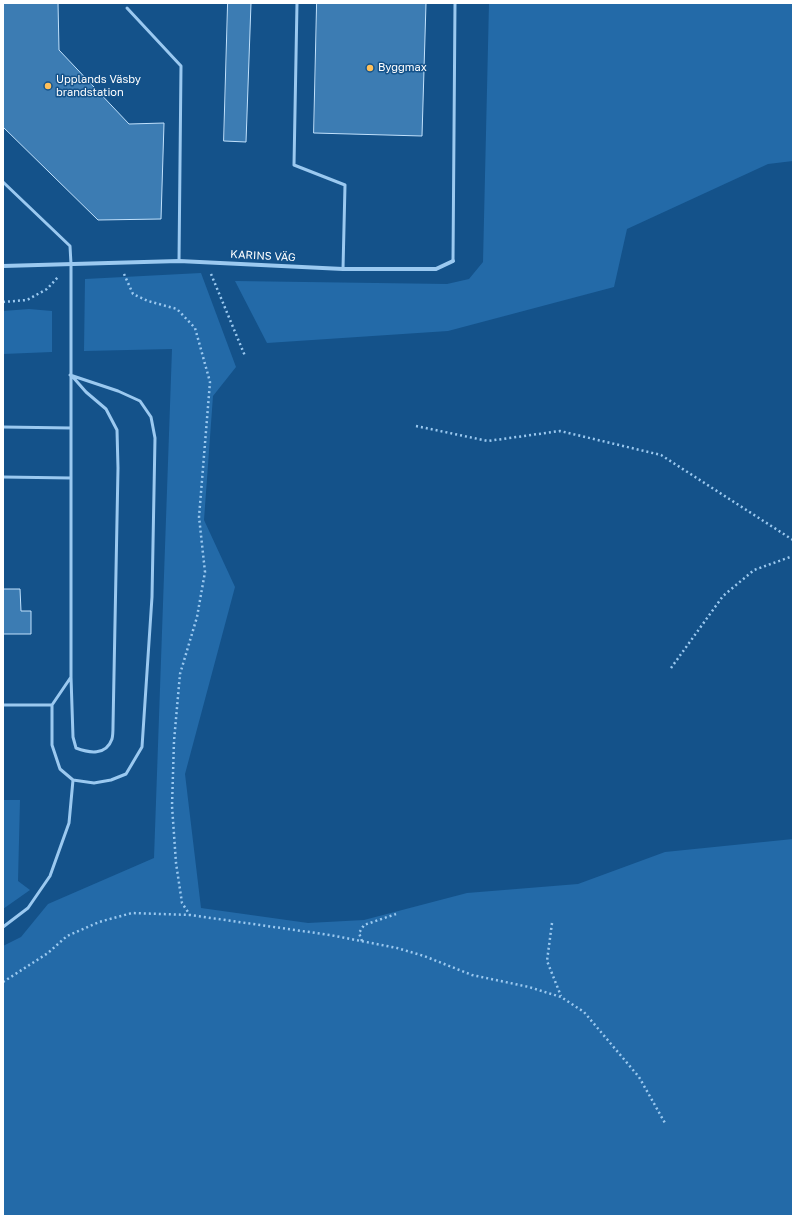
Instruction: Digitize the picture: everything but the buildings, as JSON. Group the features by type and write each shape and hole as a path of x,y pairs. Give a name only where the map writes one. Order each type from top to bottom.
{"street":[{"name":"KARINS VÄG","path":"3,266 205,262 343,269 436,269 453,261"}],"lane":[{"path":"297,3 294,164 345,185 343,269"},
{"path":"453,261 455,3"},
{"path":"127,8 181,66 179,262"},
{"path":"3,182 70,246 71,264 70,375 71,677 73,737 76,748 87,752 99,752 107,748 112,739 114,726 117,556 117,430 106,409 86,392 70,375"},
{"path":"70,375 118,391 140,402 151,417 155,438 152,597 142,747 126,774 112,780 94,784 73,780 60,769 52,745 52,706 71,677"},
{"path":"3,427 71,428"},
{"path":"3,477 71,478"},
{"path":"3,705 52,706"},
{"path":"3,927 28,908 50,876 68,823 73,780"}],"path":[{"path":"205,262 222,298 245,356"},
{"path":"119,263 133,294 148,301 177,309 195,328 210,382 199,517 205,572 197,617 180,674 174,741 172,806 176,863 182,903 190,915"},
{"path":"3,302 27,300 47,289 71,264"},
{"path":"416,426 488,441 560,431 661,455 793,540"},
{"path":"671,668 723,596 754,570 793,556"},
{"path":"3,982 48,953 67,936 99,922 132,913 190,915 330,935 397,948 472,975 529,987 561,997 584,1012 639,1077 665,1123"},
{"path":"362,941 359,933 364,925 396,914"},
{"path":"552,923 547,961 561,997"}],"shaded area":[{"path":"489,3 793,3 793,161 768,164 627,229 614,287 448,331 267,343 235,281 447,284 469,279 483,262"},
{"path":"201,273 236,367 213,396 204,520 235,587 185,774 201,908 308,923 364,920 467,893 578,884 665,852 793,839 793,1216 3,1216 3,946 21,937 48,904 154,858 172,349 84,351 85,279"},
{"path":"29,309 52,311 52,352 3,354 3,311"},
{"path":"3,800 20,800 18,881 30,890 3,909"}],"place":[{"name":"Byggmax","path":"370,68"},
{"name":"Upplands Väsby brandstation","path":"48,86"}]}
